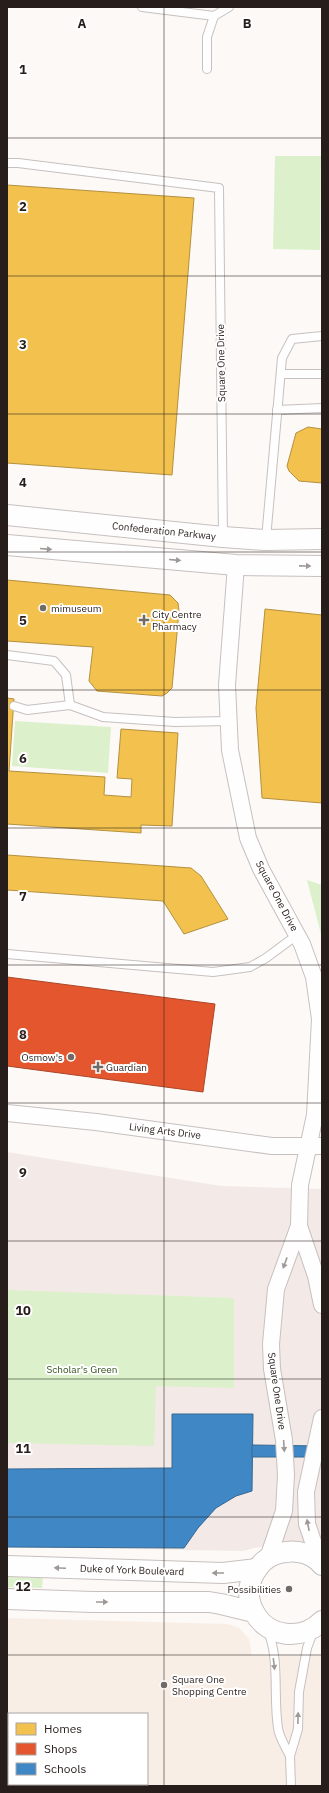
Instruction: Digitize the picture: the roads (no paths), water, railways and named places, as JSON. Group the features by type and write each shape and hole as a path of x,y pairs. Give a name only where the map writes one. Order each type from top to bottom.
{"street":[{"name":"Confederation Parkway","path":"7,515 223,537 265,540 322,539"},
{"path":"7,545 236,565 322,566"},
{"name":"Square One Drive","path":"236,565 228,685 230,750 248,838 261,869 297,935 314,977 320,1019 316,1146 300,1186 299,1226 276,1289 271,1344 272,1369 284,1440 284,1511 262,1563"},
{"name":"Living Arts Drive","path":"7,1113 104,1123 272,1146 316,1146"},
{"name":"Square One Drive","path":"299,1226 316,1276 322,1305"},
{"path":"321,1563 307,1524 306,1492 322,1418"},
{"name":"Duke of York Boulevard","path":"7,1566 222,1573 262,1563 281,1552 295,1551 308,1554 321,1563"},
{"path":"260,1619 250,1598 250,1582 262,1563"},
{"path":"7,1599 92,1602 210,1602 221,1604 260,1619 277,1632 290,1635 303,1633 318,1624"}],"lane":[{"path":"142,8 214,16 229,7"},
{"path":"207,69 207,37 214,16"},
{"name":"Square One Drive","path":"7,163 18,163 220,188 223,537"},
{"path":"265,540 282,358 292,339 322,336"},
{"path":"281,374 322,374"},
{"path":"277,410 322,408"},
{"path":"7,655 54,661 66,675 70,705"},
{"path":"14,706 27,710 70,705 103,717 175,722 228,721"},
{"path":"7,954 213,972 250,967 266,958 297,935"},
{"path":"260,1619 271,1639 274,1658 278,1730 290,1756"},
{"path":"292,1786 290,1756 298,1729 298,1692 304,1659 318,1624"}],"place":[{"name":"mimuseum","path":"43,608"},
{"name":"City Centre Pharmacy","path":"144,620"},
{"name":"Osmow's","path":"71,1057"},
{"name":"Guardian","path":"98,1067"},
{"name":"Possibilities","path":"289,1589"},
{"name":"Square One Shopping Centre","path":"164,1685"}],"park label":[{"name":"Scholar's Green","path":"82,1369"}]}
